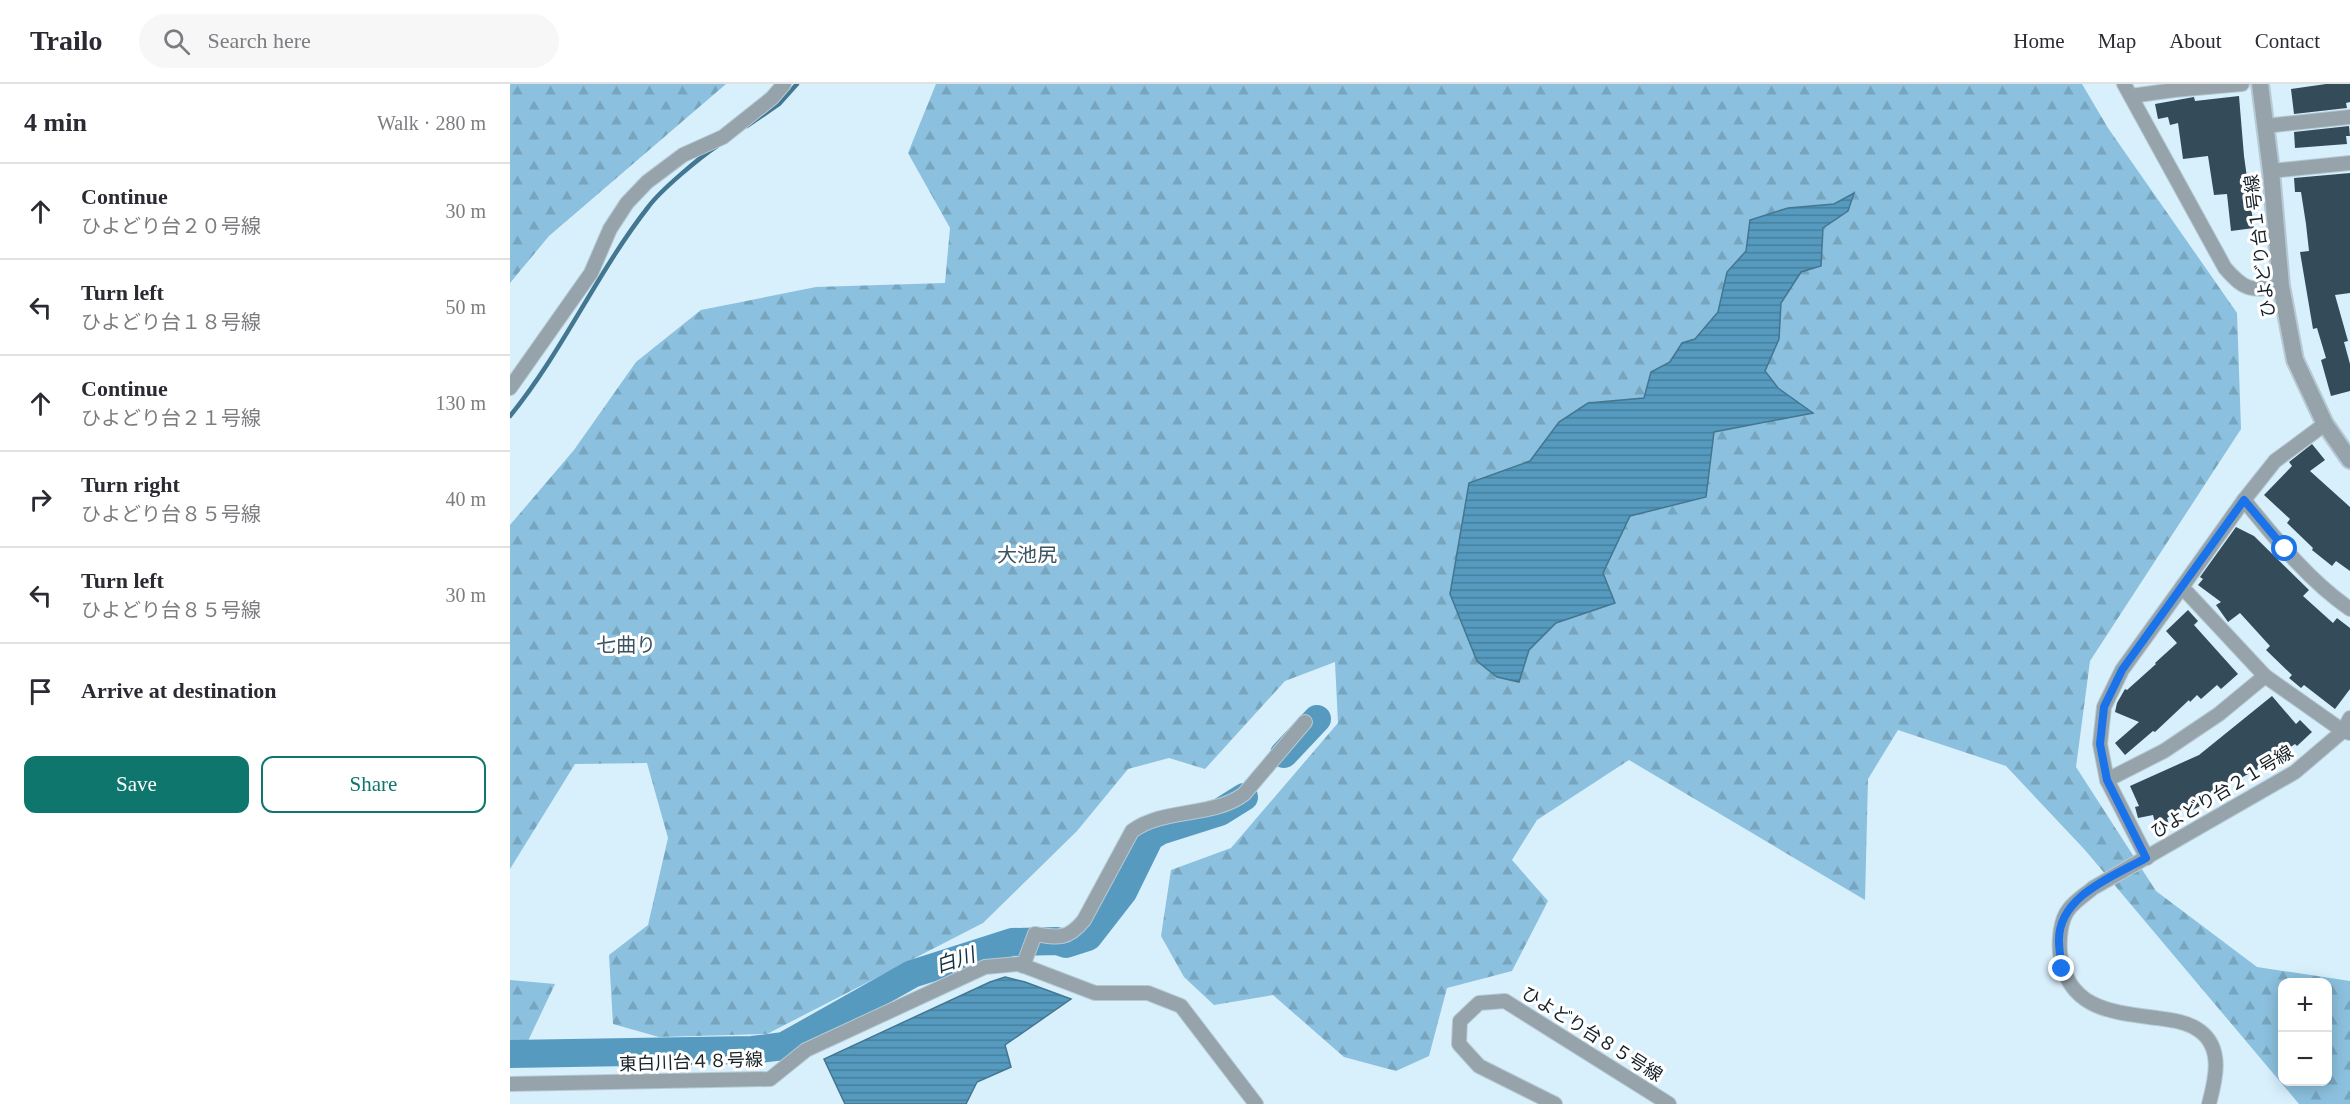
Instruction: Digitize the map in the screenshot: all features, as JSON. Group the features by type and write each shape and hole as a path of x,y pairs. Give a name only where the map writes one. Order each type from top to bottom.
{"street":[{"path":"510,388 552,325 591,273 610,229 627,203 647,182 683,154 723,137 772,98 784,84"},
{"path":"2242,84 2127,90 2225,268 2238,283 2256,290 2281,286"},
{"name":"ひよどり台１号線","path":"2260,84 2271,171 2281,286 2295,360 2325,424 2350,460"},
{"path":"2265,126 2350,117"},
{"path":"2271,171 2350,163"},
{"name":"ひよどり台２１号線","path":"2325,424 2275,461 2244,500 2122,670 2104,707 2100,744 2107,780 2146,858 2295,772 2347,732 2350,718"},
{"path":"2244,500 2326,593 2350,609"},
{"path":"2182,587 2265,676 2347,732"},
{"path":"2107,780 2164,751 2219,714 2265,676"},
{"path":"1023,966 1035,934 1058,938 1075,931 1084,920 1132,831 1145,821 1224,804 1237,799 1244,794 1305,722"},
{"path":"2146,858 2093,888 2068,910 2059,939 2062,969 2079,995 2108,1012 2180,1022 2202,1032 2214,1050 2217,1073 2209,1104"},
{"name":"東白川台４８号線","path":"510,1084 770,1079 806,1050 985,967 1023,966 1095,993 1148,993 1181,1006 1256,1104"},
{"name":"ひよどり台８５号線","path":"1555,1104 1479,1066 1459,1044 1460,1021 1479,1003 1505,1001 1669,1104"}],"green space":[{"path":"510,84 726,84 549,236 510,283"},
{"path":"936,84 2082,84 2108,128 2237,313 2241,429 2090,661 2076,767 2156,891 2257,967 2330,978 2278,978 2278,1079 2085,850 2006,766 1898,730 1868,779 1865,900 1629,760 1537,820 1512,860 1548,901 1512,971 1447,988 1429,1056 1396,1071 1344,1057 1273,995 1214,1005 1184,977 1161,936 1171,870 1231,848 1338,723 1335,662 1285,681 1205,769 1169,758 1128,769 1077,831 983,923 767,1034 659,1037 613,1024 609,955 648,925 668,838 647,763 575,764 510,869 510,525 574,450 636,362 701,310 816,287 945,283 950,228 908,153"},
{"path":"2332,978 2350,981 2350,1104 2299,1104 2284,1086 2332,1086"},
{"path":"510,980 555,984 527,1043 510,1043"}],"shaded area":[{"path":"1854,193 1848,211 1823,228 1821,266 1801,272 1781,303 1779,339 1765,371 1778,388 1813,413 1714,432 1706,497 1630,516 1603,573 1615,603 1556,623 1529,650 1519,682 1497,677 1477,661 1450,594 1469,483 1530,461 1559,422 1588,403 1644,398 1651,372 1670,362 1682,343 1695,339 1718,312 1727,272 1746,251 1750,220 1788,208 1834,204"},
{"path":"1005,977 1071,999 1005,1045 1011,1067 977,1082 966,1104 845,1104 824,1059"}],"building":[{"path":"2326,84 2350,84 2350,102 2346,103 2347,108 2294,114 2291,89"},
{"path":"2239,96 2244,156 2254,228 2231,231 2227,194 2214,195 2208,156 2183,159 2178,123 2170,125 2168,117 2158,119 2155,104 2194,97 2195,101"},
{"path":"2349,126 2350,136 2346,136 2347,144 2295,148 2294,132"},
{"path":"2350,173 2350,293 2335,295 2348,341 2344,342 2350,364 2350,391 2331,396 2321,360 2326,358 2317,328 2313,329 2300,252 2309,251 2306,224 2301,192 2295,192 2294,178"},
{"path":"2312,444 2325,460 2310,471 2350,507 2350,571 2336,561 2332,566 2312,550 2313,548 2287,523 2290,519 2264,495 2292,466 2289,462"},
{"path":"2236,527 2254,536 2309,590 2303,596 2333,623 2337,618 2350,628 2350,689 2335,709 2304,685 2301,688 2289,678 2292,675 2266,650 2270,646 2240,613 2228,622 2216,605 2221,602 2198,585 2203,579 2200,577"},
{"path":"2188,610 2198,621 2194,625 2238,674 2221,689 2217,685 2201,699 2197,695 2190,702 2189,700 2155,732 2153,731 2125,755 2115,743 2139,722 2115,712 2117,703 2125,689 2127,690 2177,643 2166,631"},
{"path":"2272,696 2296,724 2300,720 2312,732 2297,746 2295,744 2258,769 2203,800 2205,803 2191,811 2188,806 2167,818 2170,827 2157,830 2153,815 2138,818 2135,807 2139,806 2130,786 2199,755"}],"waterway":[{"path":"747,126 779,104 797,84"},
{"path":"510,416 547,365 630,231 649,206 681,174 717,146"},
{"name":"白川","path":"1284,754 1317,719"},
{"name":"白川","path":"510,1054 752,1050 784,1046 912,974 1012,942 1057,941 1066,944 1088,937 1123,892 1150,837 1160,831 1220,812 1244,797"}],"district":[{"name":"大池尻","path":"1027,555"},
{"name":"七曲り","path":"626,645"}],"route":[{"path":"2062,969 2059,939 2068,910 2093,888 2146,858 2107,780 2100,744 2104,707 2122,670 2244,500 2285,549"}]}
